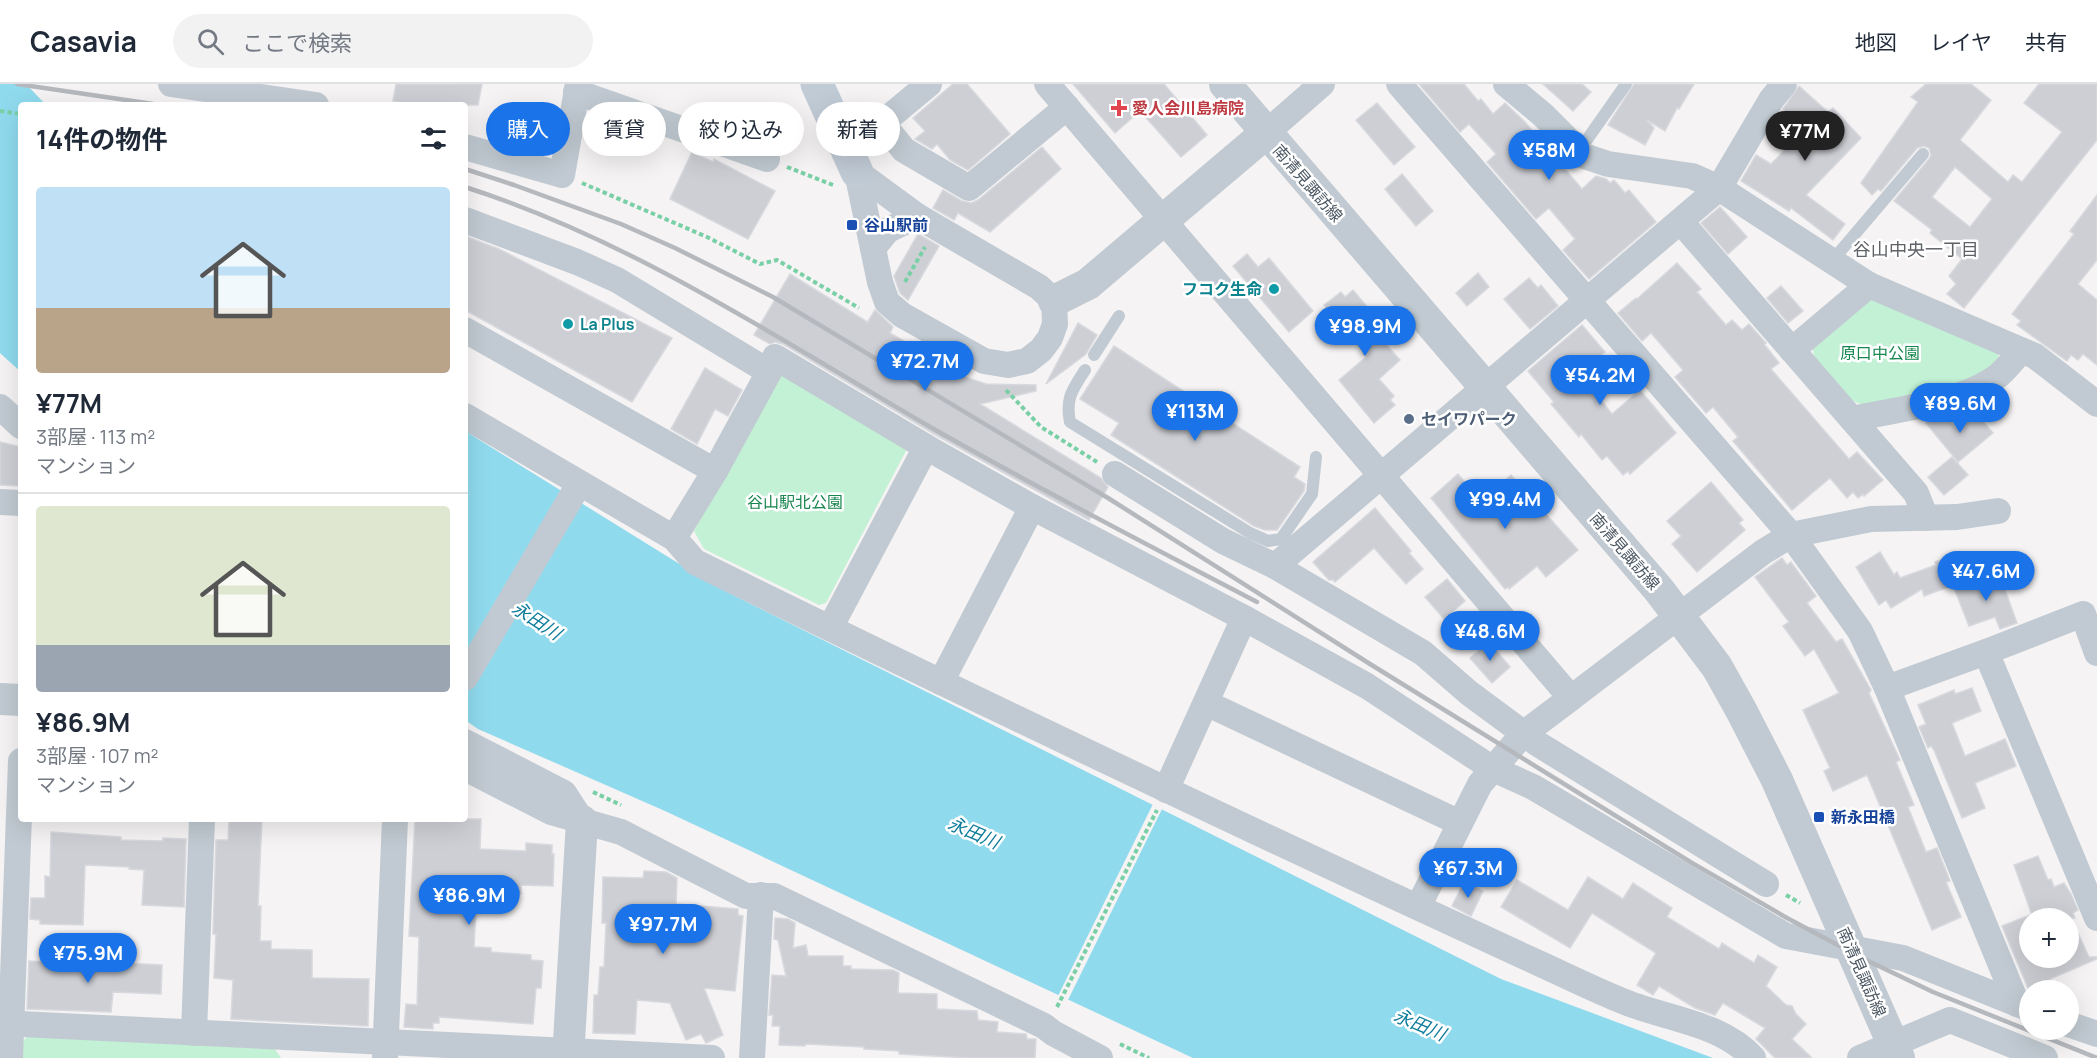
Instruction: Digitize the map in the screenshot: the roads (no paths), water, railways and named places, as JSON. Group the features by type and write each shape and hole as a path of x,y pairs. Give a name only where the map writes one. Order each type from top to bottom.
{"main road":[{"path":"817,84 845,179"}],"street":[{"path":"171,84 294,102"},
{"path":"316,102 320,84"},
{"path":"929,84 882,123 904,150 969,188 1067,107"},
{"path":"1047,84 1571,698"},
{"name":"南清見諏訪線","path":"1225,84 1679,615 1717,667 1777,780 1896,1051"},
{"path":"1054,301 1089,284 1322,84"},
{"path":"1399,84 1791,535 1860,631 1887,688 2019,997"},
{"path":"1506,84 1543,115 1584,156 1608,164 1692,176 1719,188 1869,285 2035,356 2097,404"},
{"path":"1275,566 1719,188 1771,100 1784,84"},
{"path":"468,148 562,175 577,88 767,159"},
{"path":"845,179 917,216 1039,287 1054,301 1054,324 1050,338 1041,350 1027,361 1008,365 984,362 902,315 887,302 873,248 845,179"},
{"path":"873,248 888,230 917,216"},
{"path":"468,221 577,262 617,280 769,372"},
{"path":"1681,222 1916,493 1926,518"},
{"path":"1792,350 1869,285"},
{"path":"468,332 715,471"},
{"path":"1852,419 1974,390 1998,376 2021,351"},
{"path":"674,538 715,471 775,357 1032,507 1244,618 1367,686 1493,770 1533,787 1786,936 1818,943 1850,946 1903,958 2019,1004"},
{"path":"0,407 18,423"},
{"path":"468,418 674,538 695,562 941,682 1162,799 1418,907 1626,1003 1718,1033 1746,1051 1752,1058"},
{"path":"830,628 926,447"},
{"path":"1115,474 1222,541 1275,566 1424,653 1469,693 1523,734 1621,797 1766,884"},
{"path":"468,673 579,484"},
{"path":"0,502 18,503"},
{"path":"941,682 1032,507"},
{"path":"1418,907 1480,784 1523,734 1763,552 1791,535 1871,519 1957,517 1998,511"},
{"path":"1887,688 2084,614 2097,653"},
{"path":"1162,799 1244,618"},
{"path":"1986,652 2097,918"},
{"path":"0,699 18,700"},
{"path":"1206,703 1460,824"},
{"path":"468,744 564,793 582,821 568,1054"},
{"path":"468,770 551,813 621,832 746,896 774,896 1044,1026 1077,1053 1100,1058"},
{"path":"10,1058 6,1024 18,814"},
{"path":"194,1033 202,822"},
{"path":"386,1050 395,822"},
{"path":"752,1058 761,895"},
{"path":"1860,1058 1896,1051 1950,1020 2045,1058"},
{"path":"6,1024 194,1033 283,1048 712,1058"},
{"path":"2079,1028 2097,1034"}],"lane":[{"path":"1579,151 1626,84"},
{"path":"1832,261 1923,154"},
{"path":"1094,356 1119,316"},
{"path":"1085,370 1071,392 1067,407 1070,422 1250,533 1268,541 1281,539 1312,494 1316,457"}],"water":[{"path":"0,84 26,84 43,102 18,102 18,369 0,353"},
{"name":"永田川","path":"468,433 715,586 1501,979 1713,1058 1193,1058 665,811 478,729 468,722"}],"railway":[{"path":"17,84 140,102"},
{"path":"468,170 621,224 773,297 1108,498 1370,664 1692,863 1787,918 1933,992 2097,1058"},
{"path":"468,188 527,209 647,264 762,327 972,451 1257,602"}],"place":[{"name":"愛人会川島病院","path":"1119,108"},
{"name":"谷山駅前","path":"852,225"},
{"name":"フコク生命","path":"1274,289"},
{"name":"La Plus","path":"568,324"},
{"name":"セイワパーク","path":"1409,419"},
{"name":"新永田橋","path":"1819,817"}],"district":[{"name":"谷山中央一丁目","path":"1916,249"}],"park label":[{"name":"原口中公園","path":"1880,353"},
{"name":"谷山駅北公園","path":"795,502"}]}
